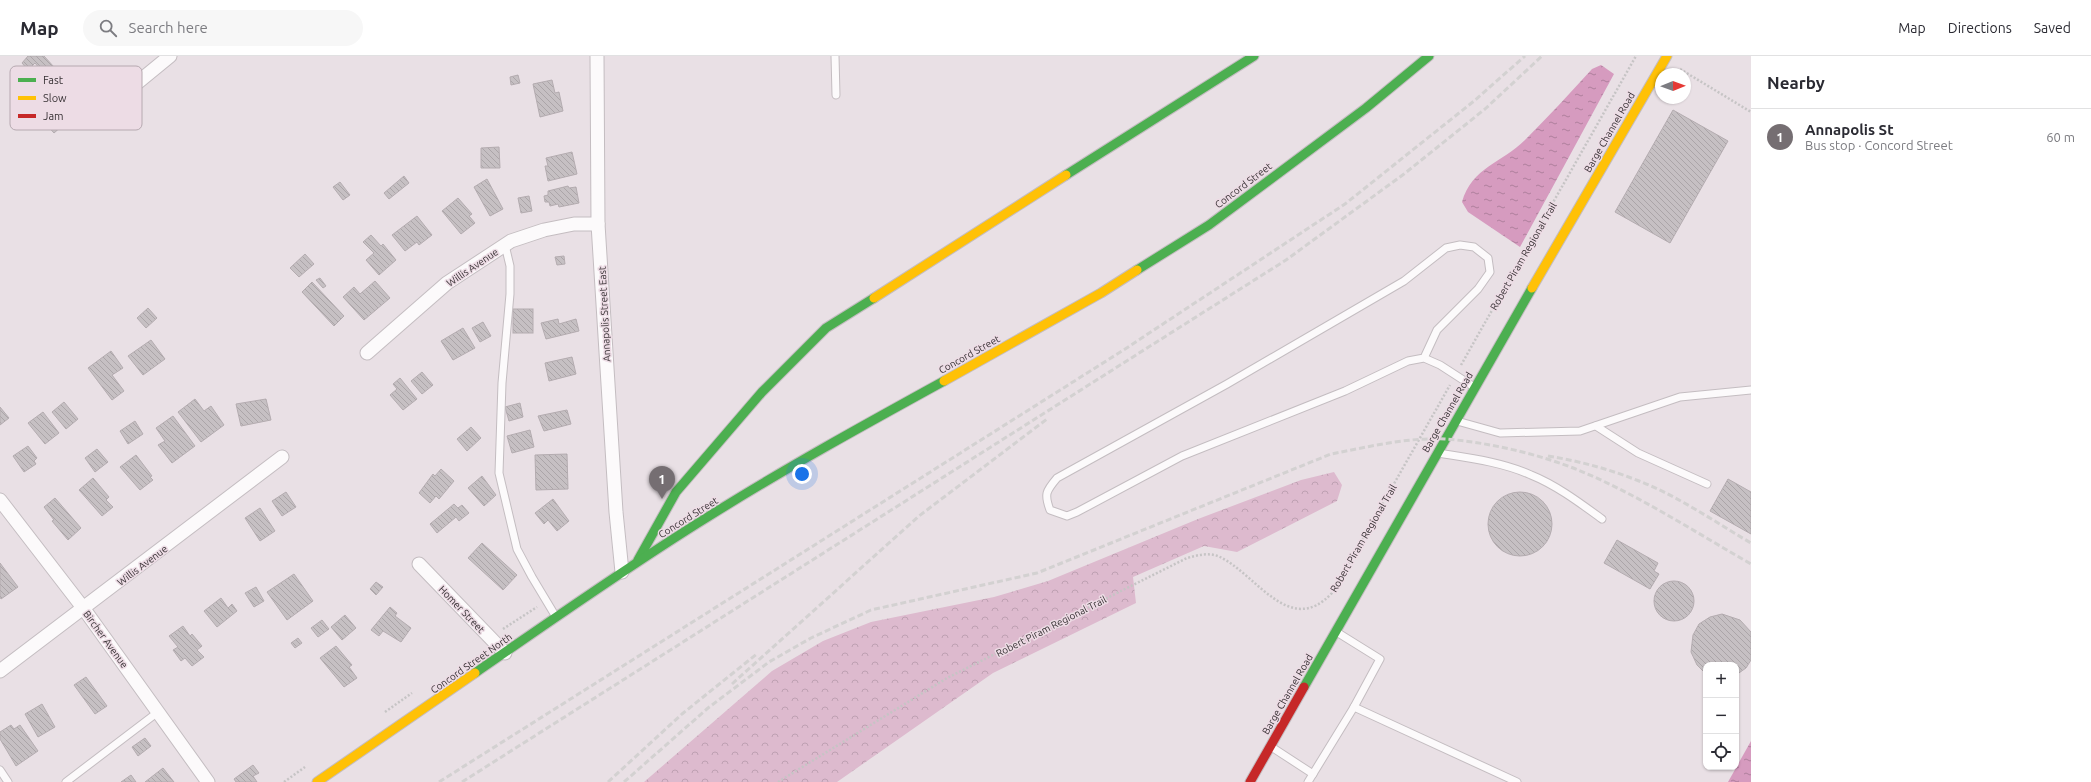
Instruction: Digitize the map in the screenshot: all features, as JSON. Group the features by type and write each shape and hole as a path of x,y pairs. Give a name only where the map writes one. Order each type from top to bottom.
{"street":[{"path":"142,79 170,56"},
{"name":"Annapolis Street East","path":"597,56 598,224 616,512 622,572"},
{"name":"Concord Street","path":"638,561 676,492 762,392 826,328 1254,56"},
{"name":"Concord Street","path":"638,561 707,517 843,437 1101,293 1203,229 1366,108 1429,56"},
{"name":"Barge Channel Road","path":"1250,782 1454,420 1475,387 1667,56"},
{"name":"Willis Avenue","path":"366,353 447,283 505,245 531,234 574,224 598,224"},
{"name":"Willis Avenue","path":"0,671 84,609 282,457"},
{"name":"Bircher Avenue","path":"1,503 84,609 208,782"},
{"name":"Concord Street North","path":"317,782 638,561"},
{"name":"Homer Street","path":"419,564 505,653"}],"lane":[{"path":"835,56 836,95"},
{"path":"505,245 510,266 510,294 502,383 500,472 517,548 532,577 556,617"},
{"path":"1424,358 1437,330 1478,289 1490,272 1488,258 1474,247 1460,245 1446,248 1404,281 1227,384 1057,478 1047,490 1046,500 1050,510 1067,516 1182,456 1346,391 1408,362 1424,358 1475,387"},
{"path":"1454,420 1500,432 1580,431 1680,397 1751,390"},
{"path":"1596,426 1638,453 1707,484"},
{"path":"1436,453 1488,461 1531,475 1578,501 1602,519"},
{"path":"1308,782 1354,707 1380,660 1335,631"},
{"path":"1354,707 1517,782"},
{"path":"66,782 158,712"},
{"path":"1270,746 1313,774"},
{"path":"0,770 8,782"}],"path":[{"name":"Robert Piram Regional Trail","path":"778,782 947,678 1187,558 1204,554 1219,557 1240,569 1270,595 1288,608 1305,610 1318,606 1332,593 1636,56"},
{"path":"1691,76 1751,112"}],"green space":[{"path":"1334,472 1342,485 1337,501 1237,552 1204,546 1133,577 1136,603 993,673 837,782 644,782 772,671 823,641 871,622 994,597 1048,581 1198,519 1301,480"}],"water":[{"path":"1601,65 1614,74 1520,247 1468,212 1462,202 1467,190 1480,173 1525,140 1592,69"},
{"path":"1751,741 1751,782 1728,782 1735,770 1739,770 1739,762"}],"building":[{"path":"28,56 44,56 53,66 38,66 35,63 32,66 25,66 22,63"},
{"path":"518,75 520,83 511,85 510,77"},
{"path":"552,80 555,93 559,92 563,111 540,117 533,84"},
{"path":"1673,110 1728,141 1670,243 1615,212"},
{"path":"499,147 500,168 481,168 481,148"},
{"path":"572,152 577,174 548,181 545,166 548,166 546,158"},
{"path":"404,176 409,183 389,199 384,193"},
{"path":"487,179 503,209 490,216 474,187"},
{"path":"340,182 350,195 343,200 333,187"},
{"path":"568,186 569,188 576,187 579,203 559,207 558,204 550,206 549,202 545,202 544,196 548,195 548,191"},
{"path":"529,196 532,211 521,213 518,198"},
{"path":"458,198 472,214 469,216 475,223 461,234 442,211"},
{"path":"417,216 432,235 419,245 417,242 405,251 392,235"},
{"path":"371,235 381,246 383,244 396,260 379,275 366,260 374,253 363,242"},
{"path":"305,254 314,264 299,277 290,268"},
{"path":"564,256 565,264 557,265 555,257"},
{"path":"320,278 326,286 323,288 316,280"},
{"path":"375,281 390,298 364,320 343,297 354,287 360,294"},
{"path":"312,282 344,316 334,326 302,292"},
{"path":"148,308 157,318 146,328 137,318"},
{"path":"513,309 533,309 533,333 513,333"},
{"path":"558,319 559,324 576,319 579,331 546,339 541,323"},
{"path":"483,322 491,336 480,342 472,328"},
{"path":"463,328 475,348 453,360 441,341"},
{"path":"151,340 165,359 143,375 128,356"},
{"path":"111,351 123,368 112,375 124,391 112,400 88,368"},
{"path":"572,357 576,374 549,381 545,363"},
{"path":"422,372 433,385 422,394 411,381"},
{"path":"400,378 417,399 403,410 390,395 397,389 393,384"},
{"path":"195,399 204,411 211,406 224,425 201,442 178,412"},
{"path":"266,399 271,420 241,426 236,404"},
{"path":"64,402 78,419 66,429 52,412"},
{"path":"520,403 523,417 509,421 505,407"},
{"path":"0,407 9,418 0,425"},
{"path":"567,410 571,424 544,431 538,416"},
{"path":"43,412 59,433 45,444 28,423"},
{"path":"173,416 195,446 172,463 158,445 165,441 156,428"},
{"path":"135,421 143,434 128,444 120,431"},
{"path":"471,427 481,438 467,451 457,439"},
{"path":"530,430 534,447 512,453 507,436"},
{"path":"28,446 37,458 34,461 36,464 24,472 13,456"},
{"path":"97,449 108,462 95,472 85,458"},
{"path":"567,454 568,489 536,490 535,455"},
{"path":"136,455 152,476 150,477 153,480 140,490 120,467"},
{"path":"441,469 454,481 439,499 436,496 430,503 419,493 433,474 435,476"},
{"path":"482,476 496,495 484,506 468,488"},
{"path":"93,478 109,497 106,500 113,507 102,516 79,490"},
{"path":"1728,479 1751,492 1751,534 1710,511"},
{"path":"286,492 296,507 282,516 272,501"},
{"path":"1520,492 1538,498 1546,506 1552,524 1546,542 1538,550 1520,556 1502,550 1494,542 1488,524 1494,506 1502,498"},
{"path":"55,498 81,528 68,540 52,521 54,520 44,507"},
{"path":"553,499 569,521 557,531 548,520 544,524 535,513"},
{"path":"454,504 458,508 462,505 469,513 459,521 456,517 437,533 430,524"},
{"path":"260,508 275,531 260,541 245,518"},
{"path":"1617,540 1658,563 1654,571 1659,574 1650,589 1604,563"},
{"path":"482,543 517,575 503,590 468,558"},
{"path":"0,563 18,587 1,599 0,597"},
{"path":"294,574 313,601 287,620 267,592"},
{"path":"1678,581 1685,584 1691,590 1694,601 1693,609 1685,618 1678,621 1670,621 1663,618 1655,609 1654,597 1657,590 1666,582"},
{"path":"376,582 383,587 376,595 370,589"},
{"path":"256,587 264,601 254,607 245,593"},
{"path":"221,598 228,608 232,604 237,611 217,627 204,611"},
{"path":"390,607 397,613 395,616 411,628 401,642 383,631 379,636 371,630"},
{"path":"1722,614 1740,620 1751,632 1751,660 1746,668 1739,673 1739,662 1703,662 1703,671 1697,665 1691,652 1693,635 1699,624 1710,617"},
{"path":"345,615 356,628 342,640 331,627"},
{"path":"322,620 329,629 318,637 311,628"},
{"path":"183,626 190,636 192,634 202,646 197,650 204,657 192,666 185,658 181,661 173,650 178,647 169,636"},
{"path":"298,638 302,643 295,648 291,643"},
{"path":"336,646 352,665 349,667 357,678 344,687 320,658"},
{"path":"86,677 107,706 95,714 74,685"},
{"path":"42,704 55,727 38,737 25,714"},
{"path":"11,725 14,729 20,725 38,751 16,766 0,739 0,732"},
{"path":"145,738 151,746 138,756 132,747"},
{"path":"253,765 259,773 253,776 257,782 236,782 234,779"},
{"path":"163,768 174,782 145,782"},
{"path":"131,775 136,782 121,782"}],"railway":[{"path":"439,782 1122,351 1345,204 1474,101 1525,56"},
{"path":"462,782 1286,260 1404,174 1485,109 1542,56"},
{"path":"732,684 919,516 1047,419"},
{"path":"624,782 708,708 769,662 811,638 871,610 1037,573 1331,454 1359,448 1402,441 1445,439 1495,446 1547,459 1578,470 1622,490 1751,564"},
{"path":"1548,456 1571,460 1605,469 1654,487 1751,543"},
{"path":"608,782 682,714 758,653"}],"traffic: fast":[{"path":"1066,175 1254,56"},
{"path":"1137,270 1209,225 1366,108 1429,56"},
{"path":"1304,687 1532,288"},
{"path":"638,560 676,492 762,392 826,328 874,298"},
{"path":"475,673 618,575 706,518 794,465 944,381"}],"traffic: slow":[{"path":"1532,288 1667,56"},
{"path":"874,298 1066,175"},
{"path":"944,381 1101,293 1137,270"},
{"path":"317,782 475,673"}],"traffic: jam":[{"path":"1250,782 1304,687"}],"place":[{"name":"Annapolis St","path":"662,499"}]}
